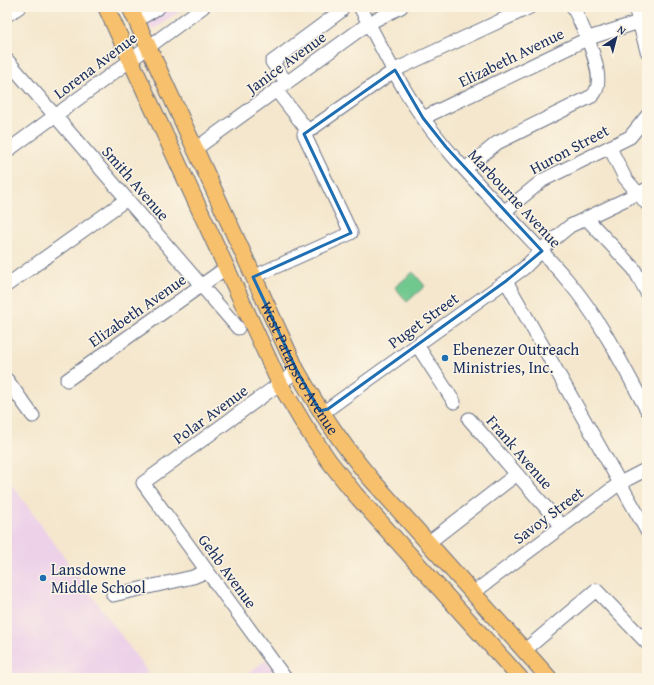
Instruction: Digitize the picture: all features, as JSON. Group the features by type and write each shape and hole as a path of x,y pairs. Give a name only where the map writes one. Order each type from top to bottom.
{"main road":[{"name":"West Patapsco Avenue","path":"106,7 280,384 305,426 329,461 355,494 520,678"},
{"name":"West Patapsco Avenue","path":"133,14 194,150 297,371 320,411 345,448 549,678"}],"street":[{"path":"7,16 18,7"},
{"path":"133,14 159,7"},
{"name":"Lorena Avenue","path":"7,151 203,7"},
{"path":"308,131 282,86 272,62 341,11 338,7"},
{"name":"Marbourne Avenue","path":"360,7 423,118 465,169 568,281 603,329 647,410"},
{"name":"Janice Avenue","path":"194,150 368,23 401,7"},
{"path":"253,277 351,233 304,134 395,70 530,7"},
{"path":"465,169 491,147 592,96 597,92 599,82 589,38 573,7"},
{"path":"635,7 647,51"},
{"name":"Elizabeth Avenue","path":"423,118 589,38 639,22"},
{"name":"Smith Avenue","path":"7,60 238,328"},
{"name":"Huron Street","path":"505,211 543,180 630,137 647,116"},
{"path":"610,148 625,178 642,192 647,204"},
{"name":"Puget Street","path":"320,411 328,409 506,281 570,226 642,192"},
{"path":"7,285 127,199"},
{"path":"587,219 634,269 647,293"},
{"name":"Elizabeth Avenue","path":"67,380 226,268"},
{"path":"506,281 647,531"},
{"path":"417,345 454,402"},
{"name":"Polar Avenue","path":"143,484 297,371"},
{"path":"7,380 33,416"},
{"name":"Frank Avenue","path":"469,418 561,525"},
{"name":"Savoy Street","path":"473,593 561,525 620,482 647,469"},
{"path":"428,543 517,474"},
{"name":"Gehb Avenue","path":"143,484 285,678"},
{"path":"113,595 192,577 207,571"},
{"path":"524,651 596,590 647,643"}],"highlighted area":[{"path":"395,70 423,118 446,147 542,251 506,281 328,409 320,411 297,371 253,277 351,233 304,134"}],"shaded area":[{"path":"139,7 186,7 154,29 149,28"},
{"name":"Lansdowne Middle School","path":"7,478 152,678 7,678"},
{"path":"266,660 279,678 241,678"}],"green space":[{"path":"413,272 425,286 407,302 395,287"}],"place":[{"name":"Ebenezer Outreach Ministries, Inc.","path":"445,358"},
{"name":"Lansdowne Middle School","path":"43,578"}]}
